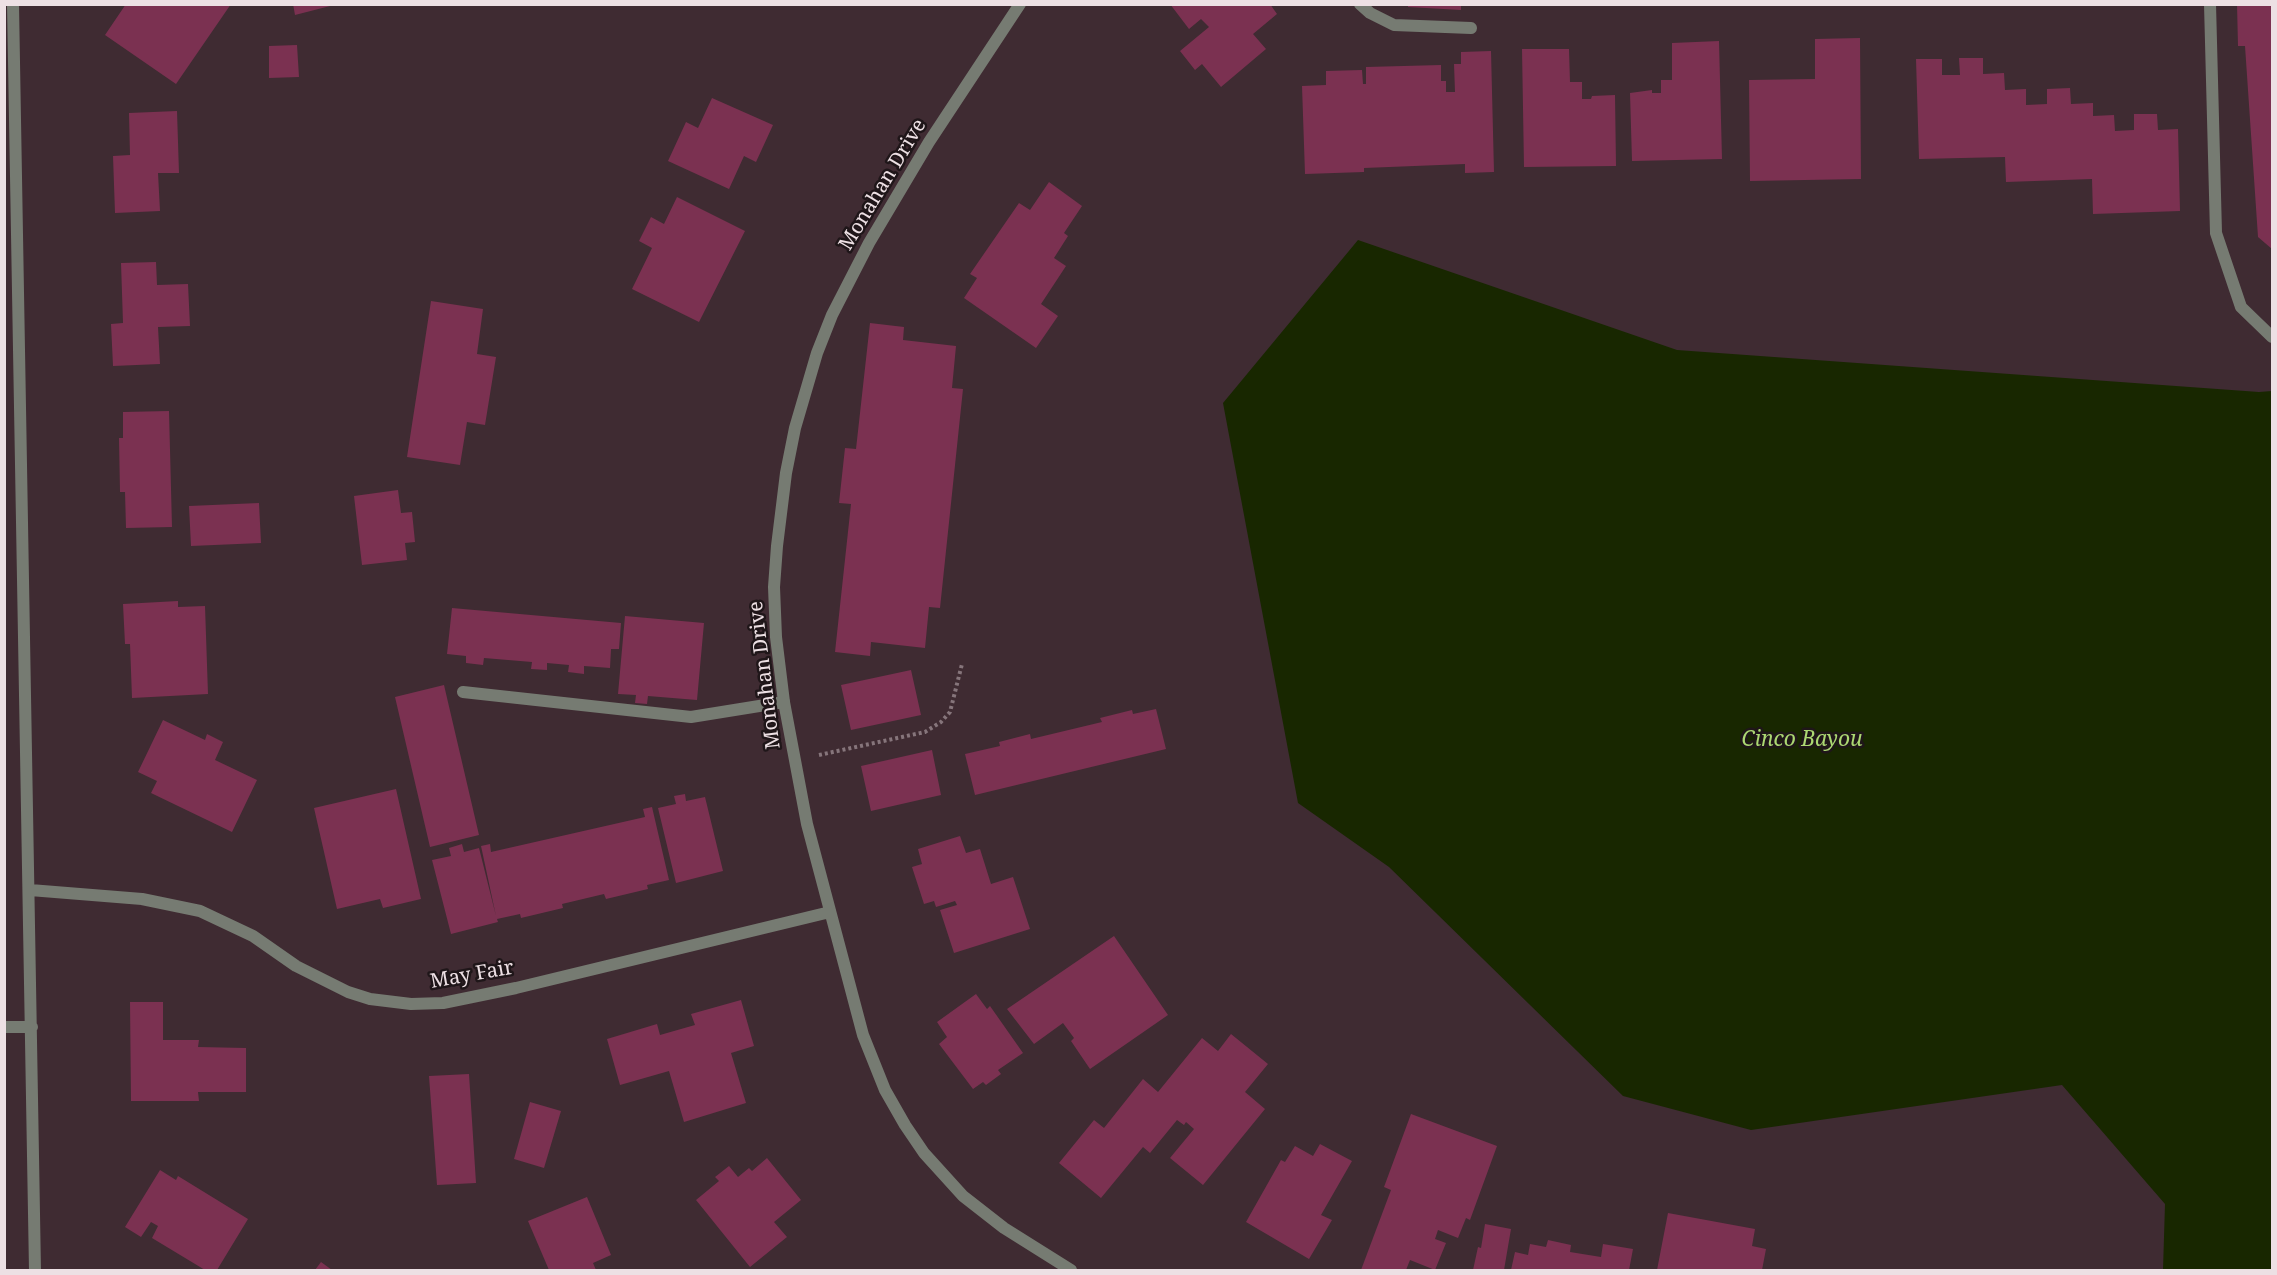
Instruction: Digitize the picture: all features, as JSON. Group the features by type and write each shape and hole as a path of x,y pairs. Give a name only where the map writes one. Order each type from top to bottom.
{"street":[{"path":"13,4 35,1270"},
{"name":"Monahan Drive","path":"1020,4 929,142 869,243 832,315 817,353 795,428 786,473 774,587 776,637 784,702 807,824 863,1035 885,1090 924,1153 963,1196 1004,1228 1071,1270"},
{"path":"1360,4 1370,13 1394,25 1471,28"},
{"path":"2210,4 2216,233 2241,307 2272,337"},
{"path":"463,692 691,717 784,702"},
{"name":"May Fair","path":"30,890 142,899 200,911 253,936 296,966 348,992 370,999 411,1004 442,1003 516,988 830,912"},
{"path":"4,1028 32,1027"}],"path":[{"path":"795,760 926,732 941,723 950,712 962,664"}],"water":[{"name":"Cinco Bayou","path":"1358,240 1677,350 2259,392 2272,391 2272,1270 2163,1270 2165,1204 2062,1085 1751,1130 1623,1096 1389,867 1298,803 1223,403"}],"building":[{"path":"126,4 231,4 176,84 105,35"},
{"path":"293,4 334,4 334,5 295,15"},
{"path":"1170,4 1270,4 1277,14 1253,34 1266,49 1221,87 1202,64 1195,70 1180,51 1209,27 1201,19 1189,29"},
{"path":"1408,4 1461,4 1461,10 1408,7"},
{"path":"2237,4 2272,4 2272,249 2258,237 2245,46 2238,46"},
{"path":"1860,38 1861,179 1750,181 1749,80 1815,79 1815,39"},
{"path":"1719,41 1722,159 1632,161 1630,93 1652,90 1652,93 1661,93 1661,80 1672,80 1672,43"},
{"path":"297,45 299,77 269,78 269,46"},
{"path":"1522,49 1569,49 1570,82 1582,82 1582,99 1615,95 1616,166 1524,167"},
{"path":"1491,51 1494,172 1465,173 1465,164 1364,168 1364,172 1305,174 1302,86 1326,85 1326,71 1362,70 1363,84 1366,84 1366,67 1441,65 1441,81 1446,81 1446,92 1455,92 1454,64 1461,64 1461,52"},
{"path":"1959,58 1983,58 1983,74 2004,73 2005,90 2026,89 2026,105 2047,104 2047,89 2070,88 2071,104 2093,103 2093,116 2114,115 2115,131 2134,130 2134,114 2157,114 2158,130 2178,129 2180,211 2093,214 2092,179 2006,182 2005,157 1919,159 1916,59 1942,59 1942,75 1960,75"},
{"path":"712,98 773,125 756,162 744,156 729,189 668,161 686,122 698,128"},
{"path":"177,111 179,173 158,173 160,211 115,213 113,156 130,155 129,113"},
{"path":"1049,182 1082,206 1064,233 1068,236 1054,258 1066,266 1041,304 1058,316 1036,348 964,298 977,278 970,274 1019,203 1030,210"},
{"path":"677,197 745,231 699,322 632,289 652,248 639,241 651,217 664,224"},
{"path":"156,262 157,285 188,284 190,326 158,327 160,364 113,366 111,324 123,323 121,263"},
{"path":"431,301 483,309 477,354 496,357 485,425 467,422 460,465 407,457"},
{"path":"870,323 904,327 903,340 956,346 952,388 963,389 940,608 929,607 925,648 871,642 870,656 835,652 851,504 839,503 845,448 856,449"},
{"path":"169,411 172,527 126,528 125,492 120,492 119,438 123,438 123,412"},
{"path":"398,490 401,513 412,512 415,542 405,543 407,560 362,565 354,496"},
{"path":"259,503 261,543 191,546 189,506"},
{"path":"178,601 178,607 205,606 208,694 132,698 130,644 125,644 123,604"},
{"path":"452,608 621,623 619,649 611,649 610,668 584,666 584,674 568,672 569,665 547,663 547,670 531,669 532,662 484,658 483,665 466,663 466,656 447,654"},
{"path":"625,616 704,623 697,700 648,696 647,704 635,703 636,695 618,694"},
{"path":"911,670 921,715 851,730 841,685"},
{"path":"444,685 479,835 430,847 395,697"},
{"path":"1156,709 1166,749 975,795 965,754 1000,746 999,742 1030,734 1031,739 1102,722 1100,718 1132,710 1133,714"},
{"path":"163,720 205,740 207,734 223,742 215,760 257,780 232,832 151,793 157,781 138,772"},
{"path":"932,750 941,795 871,811 861,766"},
{"path":"396,789 421,899 383,908 380,899 337,909 314,808"},
{"path":"685,794 686,801 705,797 723,871 676,883 658,808 676,804 674,796"},
{"path":"652,807 669,880 647,885 648,889 606,899 604,894 562,904 563,908 521,918 520,914 497,919 498,922 451,934 432,860 451,856 449,848 462,844 464,852 479,848 496,916 481,846 490,844 491,852 645,817 643,809"},
{"path":"960,836 966,853 980,849 991,884 1013,877 1030,929 954,953 940,910 957,905 955,901 936,907 934,901 924,904 912,867 922,864 918,849"},
{"path":"1114,936 1168,1015 1090,1069 1071,1041 1074,1038 1063,1023 1034,1044 1007,1009"},
{"path":"976,994 987,1009 990,1006 1023,1053 998,1070 1001,1074 986,1085 983,1082 973,1089 939,1044 947,1037 937,1022"},
{"path":"741,1000 754,1046 731,1053 746,1103 684,1122 669,1071 620,1085 607,1039 657,1024 660,1035 695,1025 691,1014"},
{"path":"130,1002 163,1002 163,1040 199,1040 198,1047 246,1048 246,1092 198,1092 199,1101 131,1101"},
{"path":"1231,1034 1268,1064 1245,1092 1265,1109 1203,1185 1170,1158 1194,1129 1186,1122 1184,1125 1177,1120 1150,1153 1143,1147 1101,1198 1059,1163 1094,1120 1104,1128 1143,1079 1158,1092 1202,1038 1218,1051"},
{"path":"469,1074 476,1183 437,1185 429,1076"},
{"path":"530,1102 561,1111 544,1168 514,1159"},
{"path":"1411,1114 1497,1146 1470,1220 1466,1218 1458,1238 1438,1230 1435,1239 1446,1243 1435,1270 1410,1260 1406,1270 1361,1270 1391,1190 1384,1187"},
{"path":"1320,1144 1352,1161 1321,1215 1332,1220 1309,1259 1246,1222 1281,1160 1285,1162 1295,1146 1313,1156"},
{"path":"767,1158 801,1200 774,1222 787,1237 750,1267 696,1200 719,1181 715,1177 729,1166 738,1177 749,1168 752,1171"},
{"path":"160,1170 176,1180 178,1176 248,1219 217,1270 205,1270 152,1238 158,1226 151,1222 141,1237 125,1227"},
{"path":"587,1197 611,1255 593,1263 596,1270 549,1270 528,1221"},
{"path":"1668,1213 1755,1229 1752,1246 1766,1249 1762,1270 1657,1270"},
{"path":"1485,1224 1511,1229 1504,1270 1473,1270 1478,1247 1481,1248"},
{"path":"1548,1240 1571,1245 1570,1252 1601,1257 1603,1244 1633,1249 1629,1270 1511,1270 1515,1252 1528,1255 1530,1244 1546,1247"},
{"path":"321,1262 332,1270 315,1270"}]}
